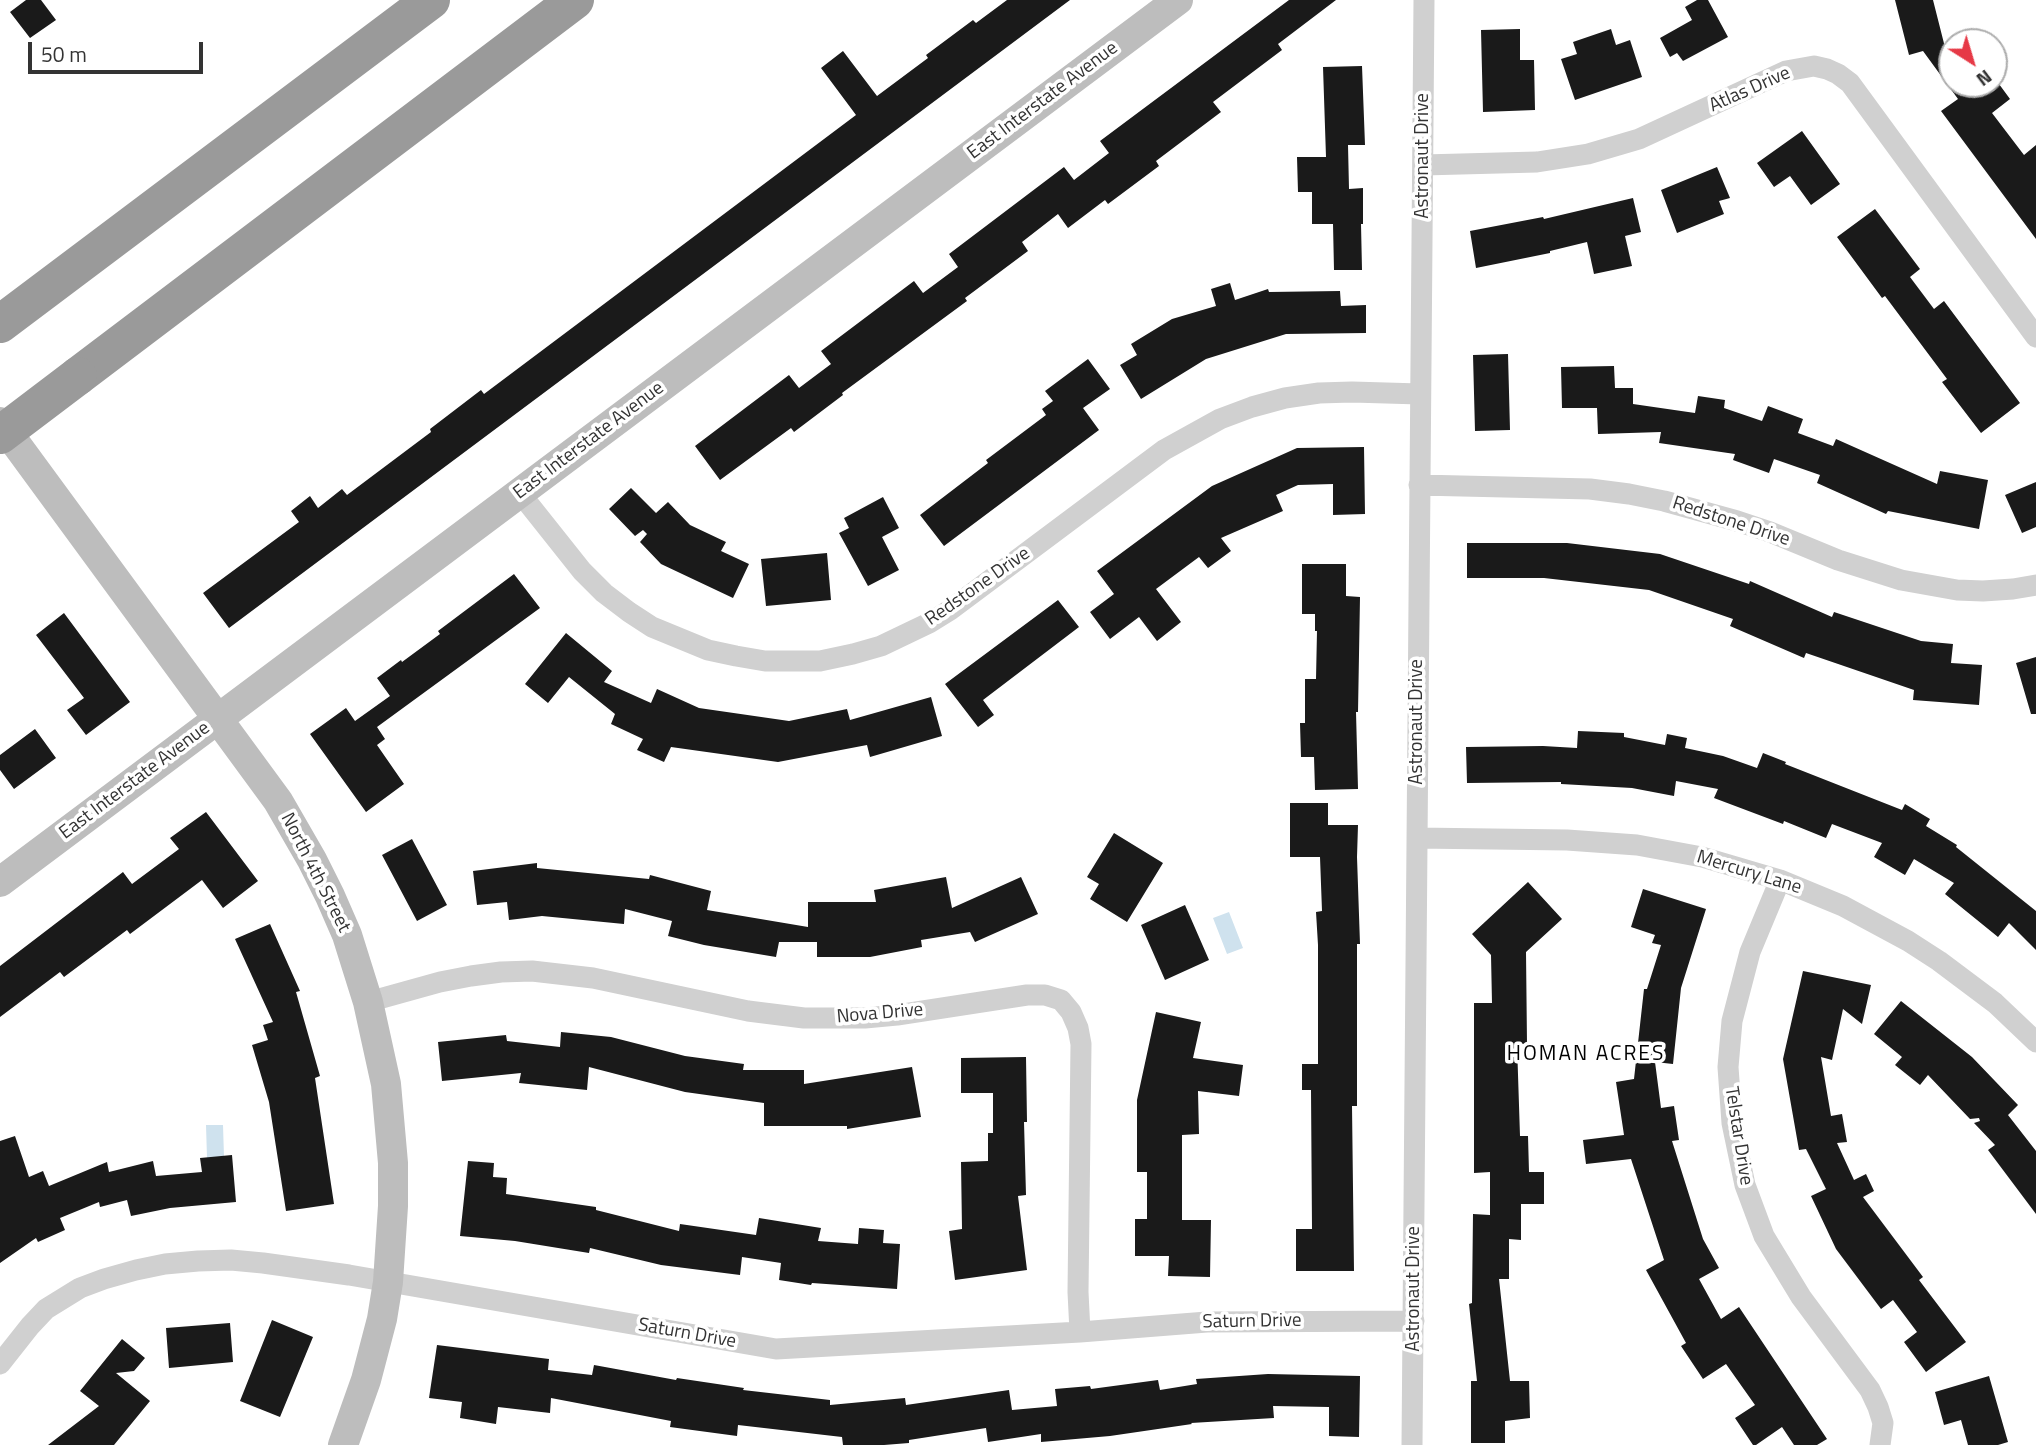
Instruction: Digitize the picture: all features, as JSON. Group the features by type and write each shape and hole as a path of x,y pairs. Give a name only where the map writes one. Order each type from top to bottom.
{"highway":[{"path":"13,314 431,0"},
{"path":"0,435 575,0"}],"street":[{"name":"East Interstate Avenue","path":"0,882 1178,0"},
{"name":"Astronaut Drive","path":"1412,1445 1424,0"},
{"name":"Atlas Drive","path":"1423,165 1537,162 1588,154 1667,128 1786,72 1814,66 1827,69 1850,83 2036,337"},
{"name":"Redstone Drive","path":"520,493 582,571 604,593 652,627 708,650 736,656 765,661 820,661 881,646 929,623 1164,450 1220,419 1285,398 1319,393 1420,394"},
{"name":"North 4th Street","path":"0,422 278,801 312,860 347,935 368,1002 383,1071 391,1123 393,1206 388,1282 382,1319 366,1380 342,1445"},
{"name":"Redstone Drive","path":"1419,485 1590,489 1629,494 1737,521 1901,580 1956,590 1983,591 2036,584"},
{"name":"Mercury Lane","path":"1416,838 1567,840 1637,845 1702,857 1780,880 1843,906 1908,941 1995,1003 2036,1041"},
{"name":"Telstar Drive","path":"1780,880 1750,952 1732,1021 1728,1068 1732,1123 1745,1185 1764,1236 1801,1297 1870,1390 1883,1423 1880,1445"},
{"name":"Nova Drive","path":"368,1002 471,976 532,971 593,978 748,1011 804,1018 897,1015 1027,995 1045,995 1061,1000 1071,1012 1081,1044 1078,1292 1080,1332"},
{"name":"Saturn Drive","path":"0,1364 46,1309 80,1288 136,1270 187,1262 231,1260 388,1282 776,1349 1207,1322 1414,1321"}],"water":[{"path":"1229,912 1243,948 1227,954 1213,918"},
{"path":"206,1125 223,1125 224,1157 207,1158"}],"building":[{"path":"26,0 41,0 56,20 30,38 10,12"},
{"path":"1007,0 1070,0 229,628 203,593 299,522 291,511 310,496 318,508 342,489 347,495 431,432 430,429 481,390 484,394 856,115 821,68 843,51 877,96 973,20 976,23"},
{"path":"1289,0 1336,0 1278,44 1282,50 1213,102 1221,112 1156,161 1159,166 1108,204 1105,200 1068,228 1058,214 1022,242 1028,251 965,298 967,301 842,393 843,395 794,432 791,428 720,480 695,446 789,375 799,388 831,364 821,351 914,281 923,293 958,267 949,254 1064,167 1074,180 1109,153 1100,141"},
{"path":"1697,0 1708,0 1728,37 1683,61 1677,53 1670,57 1660,38 1692,20 1685,7"},
{"path":"1895,0 1933,0 1940,28 1938,72 1923,51 1909,55"},
{"path":"1520,29 1520,60 1534,60 1535,110 1483,112 1481,30"},
{"path":"1611,29 1616,45 1630,40 1642,77 1575,100 1561,59 1577,54 1573,42"},
{"path":"1362,66 1365,145 1348,145 1349,189 1363,188 1362,270 1334,270 1333,224 1312,224 1312,192 1298,192 1297,157 1326,157 1323,67"},
{"path":"2008,96 2010,99 1992,113 2024,155 2036,145 2036,239 1941,111 1958,99"},
{"path":"1802,131 1840,184 1811,205 1790,176 1774,187 1757,163"},
{"path":"1717,167 1730,198 1719,201 1724,214 1677,233 1661,190"},
{"path":"1633,198 1641,232 1625,236 1632,266 1594,274 1587,242 1550,253 1476,268 1470,231 1543,217 1544,219"},
{"path":"1875,209 1920,269 1910,277 1934,309 1944,301 2020,403 1981,433 1942,382 1947,379 1837,237"},
{"path":"1230,283 1235,300 1268,289 1269,292 1340,291 1341,306 1366,305 1366,333 1286,334 1206,359 1141,399 1120,365 1137,355 1131,344 1172,319 1216,306 1211,289"},
{"path":"1508,354 1510,430 1475,431 1473,355"},
{"path":"1088,359 1110,389 1083,408 1099,430 944,546 920,515 1046,415 1042,409 1053,401 1045,391"},
{"path":"1614,366 1615,388 1633,388 1633,404 1695,413 1698,396 1725,400 1724,408 1762,421 1768,406 1803,419 1798,433 1833,446 1836,439 1937,484 1940,471 1988,480 1979,529 1888,511 1886,514 1817,483 1820,475 1774,459 1769,473 1733,460 1735,454 1659,443 1661,432 1598,434 1597,408 1562,408 1561,367"},
{"path":"1364,447 1365,514 1333,515 1333,484 1298,485 1276,495 1283,511 1221,538 1231,551 1208,568 1199,557 1156,589 1181,622 1157,641 1139,617 1110,639 1090,612 1114,594 1097,571 1212,486 1297,448"},
{"path":"2036,482 2036,527 2022,533 2005,495"},
{"path":"631,488 656,513 668,502 690,525 726,542 721,551 749,564 733,598 661,564 640,542 647,534 643,530 635,536 609,509"},
{"path":"883,497 899,528 882,537 899,570 868,586 839,533 849,528 844,518"},
{"path":"1467,543 1567,543 1660,554 1749,584 1750,581 1832,617 1834,612 1921,641 1953,644 1951,663 1982,665 1979,705 1913,700 1914,690 1806,653 1804,658 1730,626 1733,619 1649,590 1544,578 1467,578"},
{"path":"827,553 831,600 766,606 761,559"},
{"path":"1302,564 1346,564 1346,596 1360,597 1356,712 1358,789 1315,790 1314,757 1301,757 1300,723 1305,723 1305,679 1316,679 1317,631 1315,614 1302,614"},
{"path":"514,574 540,608 377,727 385,739 377,745 404,784 366,812 310,734 346,708 355,721 390,696 377,678 440,634 438,631"},
{"path":"1058,600 1079,627 983,700 994,715 978,727 945,684"},
{"path":"64,613 130,702 86,735 67,710 84,698 36,635"},
{"path":"566,633 612,671 604,682 651,703 657,689 699,708 789,721 847,709 850,720 931,697 942,736 870,757 867,745 778,762 671,747 664,762 637,750 643,739 611,724 615,714 569,677 548,703 525,684"},
{"path":"2036,657 2036,714 2031,714 2016,663"},
{"path":"35,729 56,758 14,789 0,770 0,755"},
{"path":"1578,731 1624,733 1624,737 1665,745 1667,734 1687,738 1685,748 1723,756 1757,768 1763,753 1902,810 1905,804 1930,819 1926,826 1957,845 1956,847 2036,911 2036,950 2009,923 1998,937 1945,894 1954,883 1914,859 1905,875 1874,857 1882,843 1832,824 1826,838 1784,821 1783,824 1714,798 1718,789 1676,781 1674,796 1632,788 1561,782 1467,783 1466,747 1577,748"},
{"path":"1290,803 1328,803 1328,825 1358,825 1360,944 1357,944 1357,1106 1352,1106 1354,1271 1296,1271 1296,1229 1312,1229 1311,1090 1302,1090 1302,1064 1318,1064 1316,912 1322,911 1320,857 1290,857"},
{"path":"206,812 258,881 223,908 202,880 130,934 127,930 64,977 60,972 0,1017 0,966 123,872 132,884 179,849 170,838"},
{"path":"1114,833 1163,863 1127,922 1090,899 1099,884 1087,877"},
{"path":"412,839 447,905 417,921 382,855"},
{"path":"537,863 537,868 649,879 650,875 711,891 707,910 808,927 808,902 876,902 874,890 946,877 952,908 1021,877 1038,914 975,942 970,932 921,940 922,947 870,957 817,957 817,942 779,942 776,957 668,936 672,921 625,909 624,924 542,916 509,920 507,902 477,905 473,871"},
{"path":"1528,882 1562,919 1526,952 1527,1044 1517,1044 1520,1136 1528,1136 1529,1172 1544,1172 1544,1204 1521,1204 1521,1240 1509,1239 1509,1279 1499,1279 1510,1381 1529,1381 1530,1418 1505,1421 1505,1443 1471,1443 1471,1381 1477,1381 1469,1304 1472,1303 1473,1214 1490,1215 1490,1172 1474,1173 1474,1003 1492,1003 1491,955 1472,934"},
{"path":"1643,889 1706,909 1681,988 1673,1064 1655,1062 1661,1108 1674,1106 1679,1140 1672,1141 1703,1239 1719,1268 1699,1279 1721,1319 1739,1307 1827,1439 1817,1445 1794,1445 1782,1427 1753,1445 1735,1418 1755,1405 1726,1364 1703,1379 1681,1346 1686,1343 1646,1270 1664,1260 1631,1159 1586,1164 1583,1140 1624,1135 1616,1082 1634,1079 1644,989 1647,989 1661,945 1652,943 1655,935 1631,927"},
{"path":"1185,905 1209,960 1165,980 1141,925"},
{"path":"270,924 300,991 296,992 320,1076 315,1078 334,1204 286,1211 269,1102 252,1045 268,1040 263,1025 273,1022 235,939"},
{"path":"1803,971 1871,985 1862,1024 1843,1009 1832,1060 1821,1057 1831,1116 1842,1114 1847,1142 1837,1143 1854,1180 1866,1174 1874,1191 1863,1197 1923,1277 1919,1280 1966,1342 1926,1372 1904,1342 1917,1332 1893,1300 1881,1309 1836,1249 1811,1196 1826,1189 1806,1149 1799,1150 1783,1059"},
{"path":"1901,1001 1972,1057 2018,1105 2008,1115 2036,1151 2036,1214 1988,1150 1995,1145 1974,1123 1980,1121 1979,1118 1970,1119 1928,1075 1920,1085 1895,1065 1902,1057 1874,1034"},
{"path":"1156,1012 1201,1022 1193,1058 1243,1065 1239,1096 1198,1091 1199,1134 1182,1135 1182,1220 1211,1220 1210,1277 1168,1276 1169,1256 1135,1256 1135,1219 1147,1219 1147,1172 1137,1172 1137,1100"},
{"path":"561,1032 611,1037 685,1056 744,1064 743,1070 804,1070 804,1084 912,1067 921,1117 847,1129 847,1126 764,1126 764,1103 685,1092 589,1067 587,1090 519,1083 521,1073 442,1081 438,1042 506,1035 507,1041 560,1047"},
{"path":"1026,1057 1026,1195 1018,1196 1027,1270 955,1280 949,1231 962,1229 961,1162 988,1161 988,1133 993,1133 993,1093 961,1093 961,1058"},
{"path":"15,1136 29,1177 43,1171 49,1186 107,1162 109,1172 153,1161 156,1176 202,1172 200,1158 232,1155 236,1202 170,1208 131,1216 127,1200 100,1207 99,1202 60,1218 65,1230 38,1242 36,1238 0,1263 0,1141"},
{"path":"468,1161 494,1163 493,1177 507,1178 506,1194 596,1207 596,1210 679,1231 680,1224 756,1235 759,1218 821,1228 818,1241 858,1244 859,1228 884,1230 883,1243 900,1244 897,1289 811,1285 779,1280 781,1263 742,1257 740,1275 661,1265 590,1248 589,1253 515,1241 460,1236"},
{"path":"272,1320 313,1337 280,1417 240,1401"},
{"path":"230,1323 233,1362 169,1368 166,1328"},
{"path":"122,1339 145,1358 134,1371 116,1373 150,1401 114,1445 48,1445 99,1406 80,1391"},
{"path":"437,1345 549,1359 548,1370 592,1375 594,1365 676,1380 677,1378 744,1388 743,1390 830,1400 830,1405 905,1398 906,1405 1009,1390 1012,1410 1057,1406 1055,1389 1090,1386 1091,1389 1158,1380 1160,1390 1197,1384 1196,1379 1268,1374 1360,1376 1359,1437 1329,1436 1329,1407 1273,1406 1274,1418 1191,1423 1110,1436 1041,1442 1041,1434 988,1442 986,1428 909,1440 909,1443 884,1445 843,1445 842,1437 738,1425 737,1436 670,1427 671,1421 551,1398 550,1413 498,1407 496,1424 460,1418 462,1402 429,1398"},
{"path":"1989,1376 2008,1442 1998,1445 1968,1445 1961,1420 1944,1425 1935,1392"}],"district":[{"name":"HOMAN ACRES","path":"1586,1055"}]}
